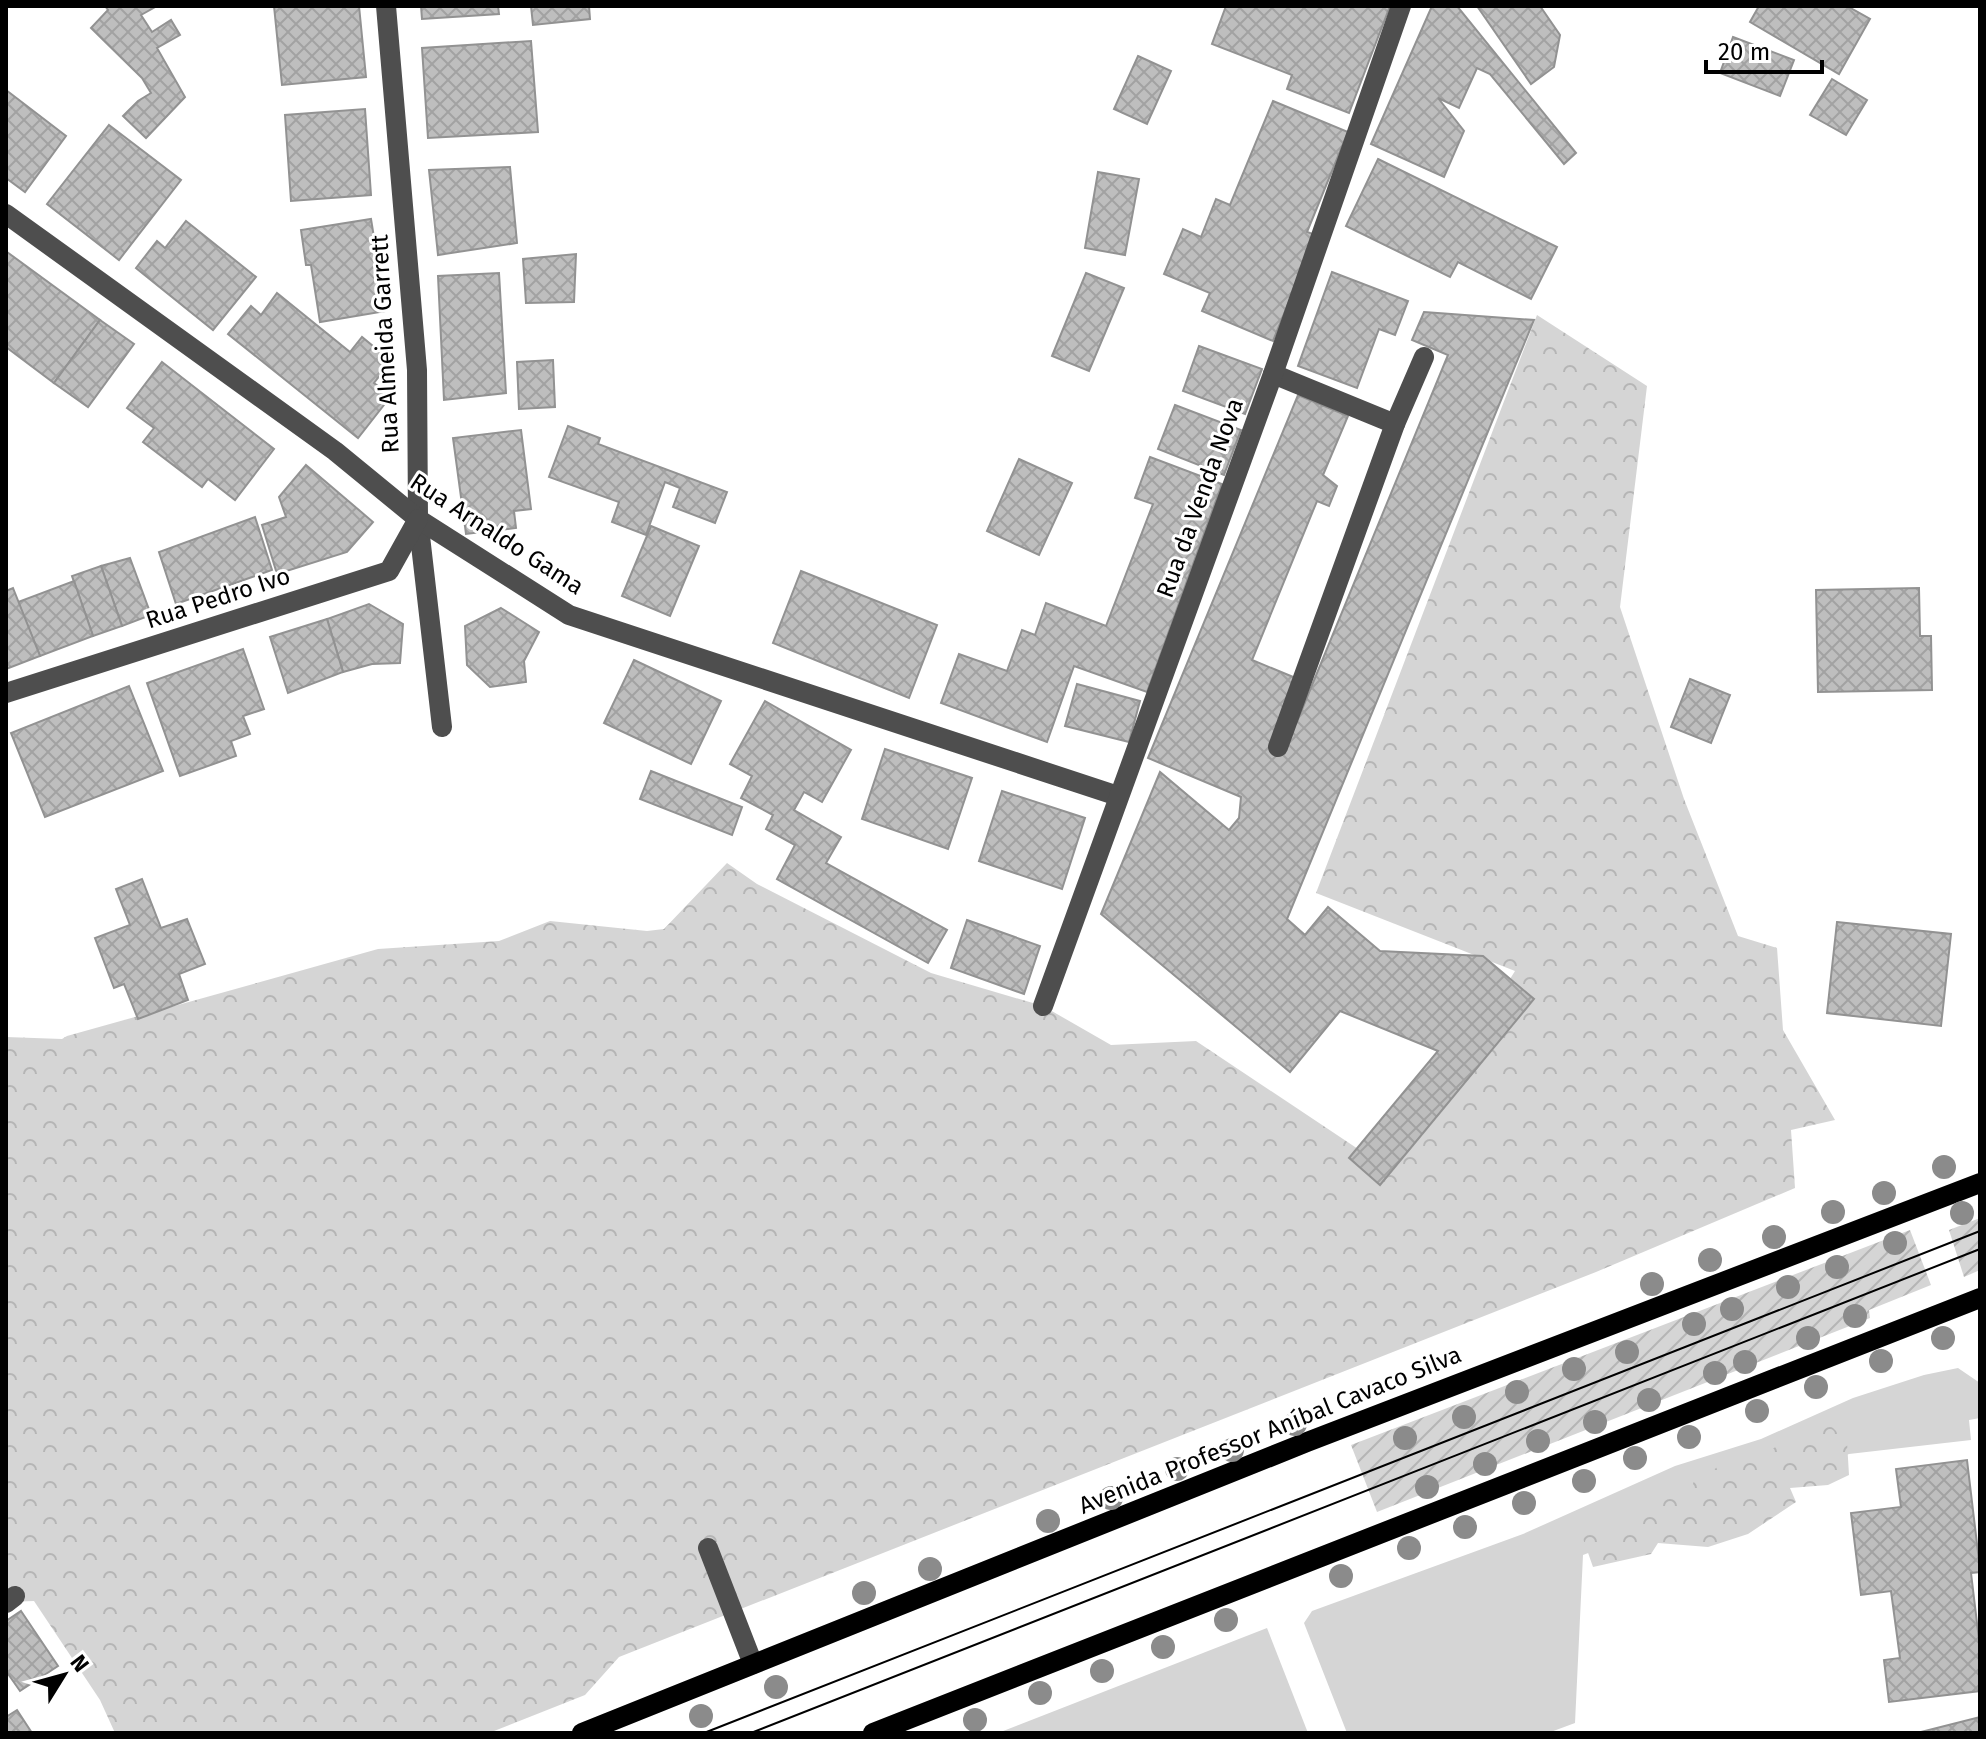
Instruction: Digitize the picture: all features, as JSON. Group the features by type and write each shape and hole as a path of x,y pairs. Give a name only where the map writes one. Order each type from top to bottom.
{"main road":[{"name":"Avenida Professor Aníbal Cavaco Silva","path":"582,1733 1322,1437 1980,1183"},
{"path":"873,1733 1980,1298"}],"street":[{"name":"Rua Almeida Garrett","path":"386,6 417,370 418,519 442,727"},
{"name":"Rua da Venda Nova","path":"1043,1006 1273,374 1401,6"},
{"name":"Rua Arnaldo Gama","path":"6,214 335,451 418,519 569,615 1118,796"},
{"path":"1278,747 1395,424 1424,357"},
{"path":"1273,374 1395,424"},
{"name":"Rua Pedro Ivo","path":"6,693 389,571 418,519"},
{"path":"708,1548 753,1664"}],"green space":[{"path":"1537,315 1647,386 1620,607 1684,799 1738,936 1777,948 1783,1030 1835,1120 1791,1130 1795,1188 1596,1272 619,1657 585,1695 489,1733 115,1733 100,1700 34,1601 6,1602 6,1037 62,1039 378,949 499,941 550,921 647,931 664,929 727,863 757,884 931,973 1043,1006 1111,1045 1196,1041 1391,1171 1515,971 1316,893"},
{"path":"1980,1218 1980,1270 1964,1277 1949,1230"},
{"path":"1910,1230 1931,1285 1869,1310 1870,1318 1377,1512 1351,1445"},
{"path":"1958,1368 1980,1383 1980,1418 1969,1420 1971,1440 1849,1454 1583,1555 1575,1723 1548,1733 1347,1733 1304,1623 1312,1611 1523,1534 1675,1466 1761,1439 1853,1398 1924,1375"},
{"path":"1829,1424 1847,1442 1849,1475 1828,1485 1790,1488 1796,1502 1748,1534 1708,1547 1658,1543 1651,1554 1593,1567 1580,1530 1623,1529 1633,1511 1651,1492 1686,1503 1694,1481 1723,1464 1751,1460"},
{"path":"1267,1628 1308,1733 998,1733"}],"building":[{"path":"105,6 157,6 141,15 152,32 171,20 180,35 157,48 185,97 146,138 123,116 151,93 142,78 91,28 108,10"},
{"path":"274,6 359,6 366,77 282,85"},
{"path":"421,6 498,6 499,14 422,19"},
{"path":"531,6 589,6 590,19 533,25"},
{"path":"1226,6 1390,6 1349,113 1287,89 1292,75 1212,44"},
{"path":"1432,6 1457,6 1576,153 1564,164 1490,74 1477,68 1459,108 1438,98 1464,131 1444,177 1371,144"},
{"path":"1477,6 1540,6 1560,35 1554,67 1531,84"},
{"path":"1759,6 1847,6 1870,19 1839,74 1750,22"},
{"path":"1733,37 1794,60 1780,96 1720,73"},
{"path":"531,41 538,132 428,138 422,48"},
{"path":"1138,56 1171,71 1147,124 1114,109"},
{"path":"1832,79 1867,100 1846,135 1810,115"},
{"path":"6,90 66,136 25,192 6,178"},
{"path":"1273,101 1348,132 1307,232 1316,235 1273,341 1202,311 1210,293 1164,274 1183,229 1201,237 1216,199 1230,205"},
{"path":"365,109 371,195 291,201 285,115"},
{"path":"109,125 181,180 119,260 47,204"},
{"path":"1378,159 1557,247 1531,299 1458,262 1450,277 1346,226"},
{"path":"510,167 517,243 438,255 429,170"},
{"path":"1098,172 1139,179 1125,255 1085,248"},
{"path":"371,219 386,311 320,322 311,265 306,265 301,230"},
{"path":"186,221 256,277 213,330 136,268 157,241 165,248"},
{"path":"7,252 100,320 54,383 6,347"},
{"path":"576,254 574,302 526,303 523,259"},
{"path":"1332,272 1408,301 1395,335 1379,329 1357,388 1298,366"},
{"path":"499,273 506,393 444,400 438,276"},
{"path":"1086,273 1124,288 1089,371 1052,356"},
{"path":"277,293 350,352 362,337 391,361 374,383 391,396 358,438 228,334 251,306 261,315"},
{"path":"1424,312 1534,320 1287,919 1305,935 1328,907 1380,951 1483,956 1534,999 1380,1185 1349,1158 1438,1051 1340,1011 1290,1072 1101,914 1160,772 1229,830 1239,818 1241,797 1148,758 1298,395 1348,416 1323,475 1337,486 1329,506 1317,501 1252,660 1298,679 1296,724 1448,355 1412,340"},
{"path":"100,320 134,344 88,407 54,383"},
{"path":"1199,346 1262,369 1245,414 1183,391"},
{"path":"553,360 555,407 519,409 517,362"},
{"path":"162,362 274,449 235,500 208,479 202,487 143,442 154,428 127,408"},
{"path":"1175,405 1241,430 1224,475 1158,449"},
{"path":"568,426 600,438 598,444 727,492 715,523 673,507 680,488 665,482 646,535 612,522 619,502 549,477"},
{"path":"521,430 531,509 514,511 516,528 466,534 453,438"},
{"path":"1150,457 1222,484 1147,692 1074,666 1047,742 941,703 959,654 1007,671 1022,630 1035,635 1046,603 1106,626 1153,504 1135,498"},
{"path":"1019,459 1072,483 1039,555 987,531"},
{"path":"306,465 373,522 347,552 277,574 262,525 286,517 279,497"},
{"path":"255,517 272,570 176,604 159,552"},
{"path":"651,526 699,546 670,616 622,596"},
{"path":"130,558 151,615 122,626 101,566"},
{"path":"101,566 122,626 93,636 72,576"},
{"path":"801,571 937,625 909,698 773,643"},
{"path":"74,581 93,636 40,656 18,602"},
{"path":"13,588 40,656 6,669 6,591"},
{"path":"1919,588 1920,636 1931,636 1932,690 1818,692 1816,590"},
{"path":"369,604 403,624 400,663 372,664 343,672 327,619"},
{"path":"501,608 539,632 524,661 526,682 490,687 467,665 465,626"},
{"path":"327,619 343,672 288,693 270,637"},
{"path":"243,649 264,709 243,716 250,734 231,741 236,756 180,776 147,683"},
{"path":"634,660 721,701 691,764 604,723"},
{"path":"1690,679 1730,695 1711,743 1671,727"},
{"path":"1077,684 1140,701 1129,742 1065,726"},
{"path":"129,686 163,771 45,817 11,733"},
{"path":"765,701 851,750 822,802 804,792 794,810 841,837 826,863 947,930 928,963 777,879 795,845 766,829 773,815 741,798 752,776 730,764"},
{"path":"885,749 972,778 948,849 862,819"},
{"path":"651,771 742,807 732,835 640,799"},
{"path":"1002,791 1085,818 1062,889 979,861"},
{"path":"142,879 161,928 187,919 205,964 179,974 188,1000 138,1019 124,984 114,988 95,938 130,925 116,889"},
{"path":"967,920 1040,946 1024,994 951,968"},
{"path":"1837,922 1951,934 1941,1026 1827,1013"},
{"path":"1967,1460 1980,1569 1980,1572 1971,1573 1980,1648 1980,1691 1889,1702 1884,1660 1900,1658 1891,1591 1861,1595 1851,1513 1901,1507 1896,1469"},
{"path":"21,1611 58,1666 20,1691 6,1671 6,1621"},
{"path":"17,1710 32,1733 6,1733 6,1717"},
{"path":"1980,1717 1980,1733 1917,1733"}],"tram line":[{"path":"704,1733 1980,1231"},
{"path":"751,1733 1980,1249"}]}
